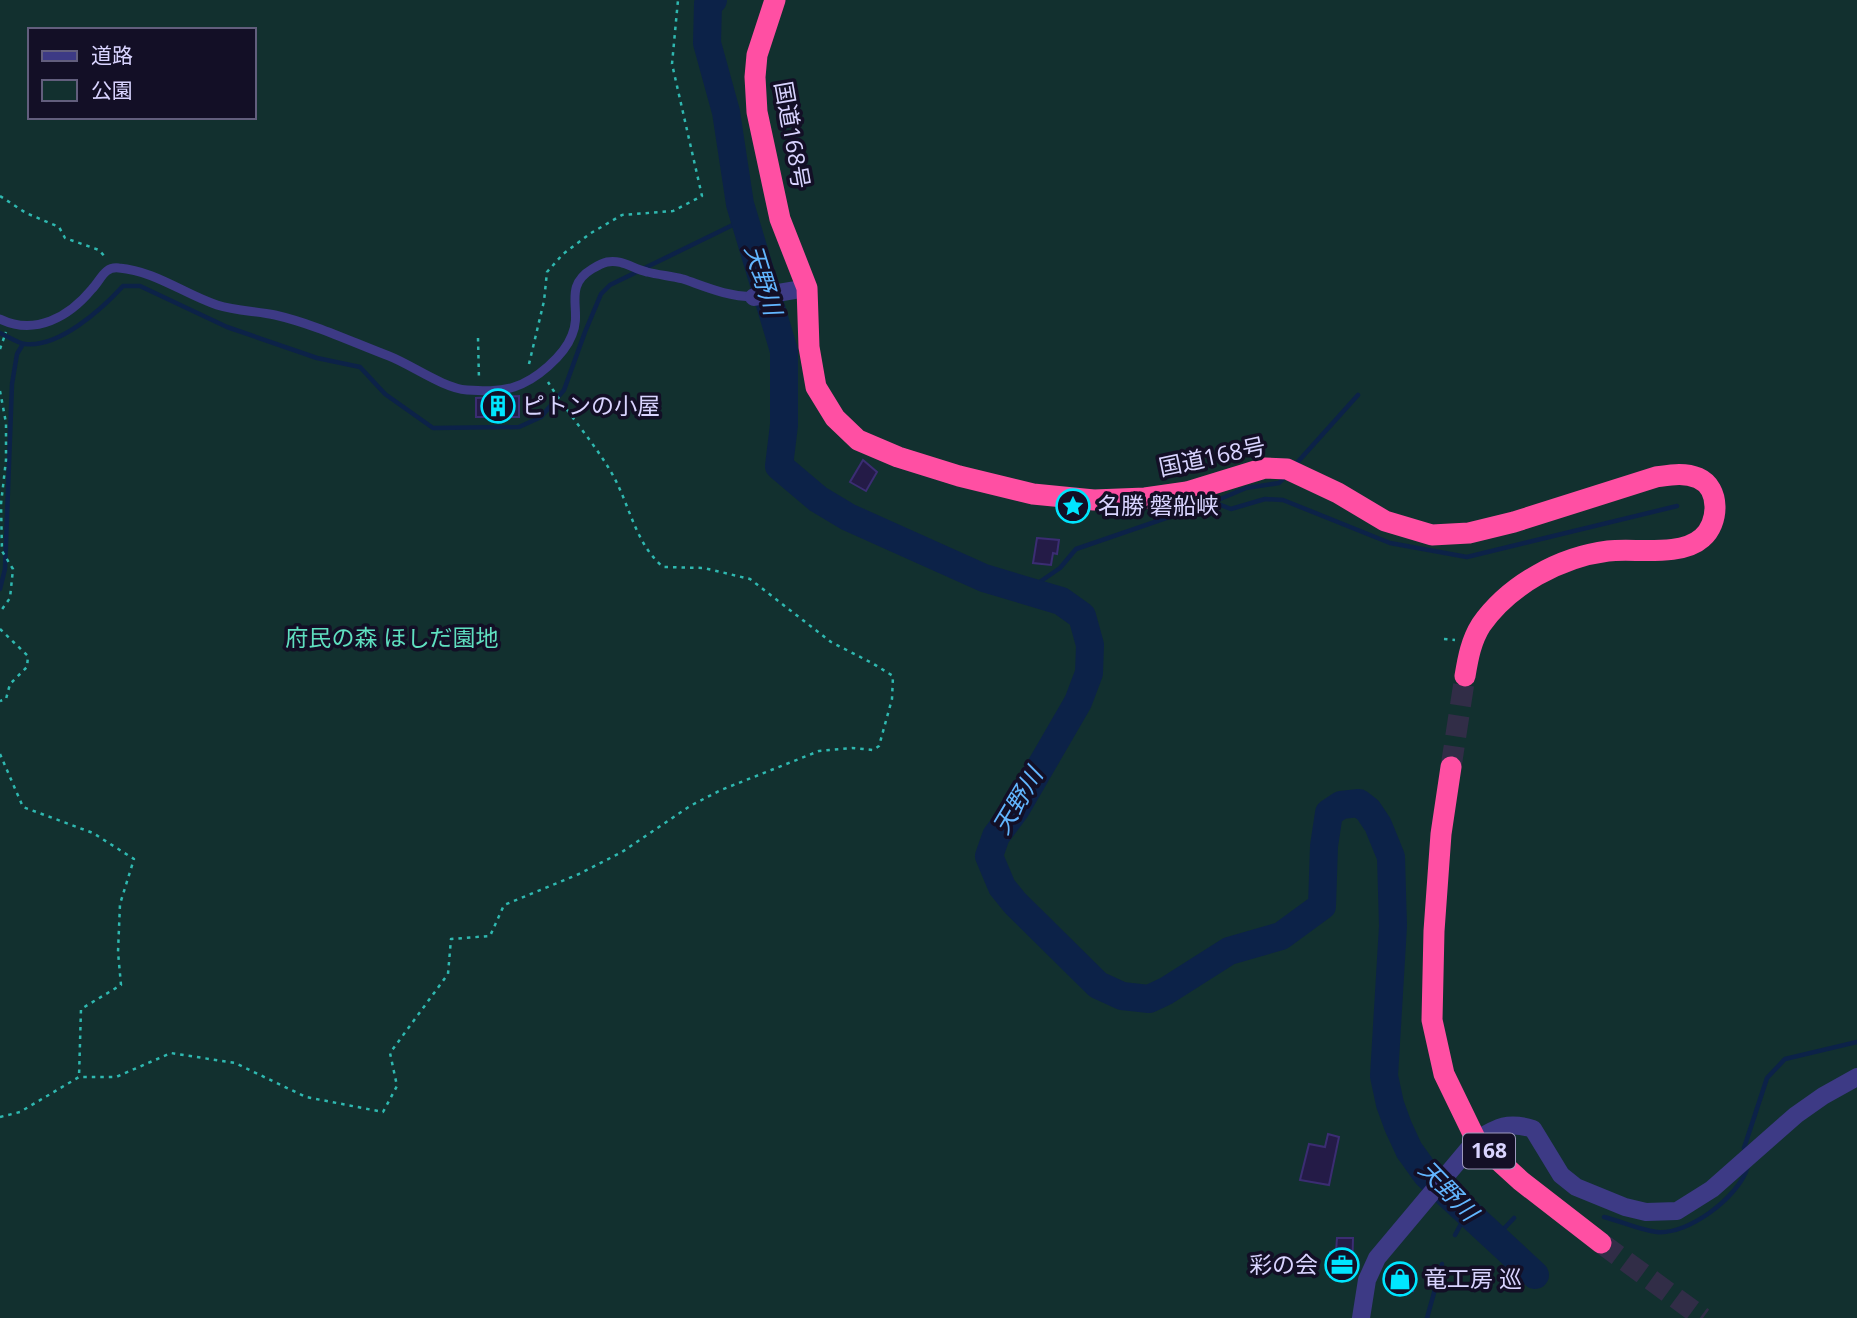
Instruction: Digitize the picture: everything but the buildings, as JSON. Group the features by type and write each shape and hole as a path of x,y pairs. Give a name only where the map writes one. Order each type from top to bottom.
{"highway":[{"name":"国道168号","path":"775,0 757,55 757,113 780,219 800,289 816,387 835,418 858,440 898,457 959,476 1021,491 1094,500 1145,498 1187,492 1265,468 1287,470 1338,493 1385,521 1432,535 1469,533 1514,522 1656,477 1677,474 1701,479 1714,496 1714,519 1703,538 1681,548 1607,551 1569,559 1529,579 1482,625 1470,649 1465,676"},
{"name":"168","path":"1451,767 1441,834 1434,931 1432,1020 1444,1074 1476,1140 1521,1181 1601,1243"}],"street":[{"path":"754,297 800,289"},
{"path":"1361,1318 1367,1280 1377,1258 1476,1140 1499,1127 1517,1124 1533,1129 1561,1174 1576,1187 1625,1208 1646,1212 1677,1211 1712,1189 1796,1115 1857,1077"}],"lane":[{"path":"0,319 15,326 39,325 56,319 93,289 102,273 115,267 154,276 219,305 275,315 319,329 464,390 499,390 526,381 555,359 572,336 575,326 574,290 580,279 605,262 626,263 643,271 681,278 732,296 754,297"}],"path":[{"path":"526,381 544,301 547,272 555,262 591,233 622,215 673,211 702,196 672,64 678,0"},
{"path":"0,196 26,213 60,227 65,238 99,250 115,267"},
{"path":"0,349 6,331"},
{"path":"478,338 480,390"},
{"path":"0,1117 20,1112 79,1077 116,1077 170,1053 235,1063 306,1097 383,1112 397,1086 390,1053 448,974 451,939 490,936 504,905 612,858 690,806 721,790 819,751 852,748 873,750 879,746 892,699 893,676 831,642 750,579 704,568 663,567 644,546 610,470 541,370"},
{"path":"0,391 6,423 6,460 1,504 2,551 13,569 10,598 0,612"},
{"path":"0,629 27,656 27,667 10,684 6,699 0,701"},
{"path":"0,754 23,807 93,833 134,859 120,904 118,951 121,985 81,1009 79,1077"}],"green space":[{"name":"府民の森 ほしだ園地","path":"0,0 1857,0 1857,1318 0,1318"}],"waterway":[{"name":"天野川","path":"713,0 708,4 707,43 726,112 740,204 784,351 784,425 779,466 818,499 848,517 984,578 1061,601 1082,616 1090,645 1089,673 1078,702 1016,809 996,836 989,856 1002,887 1098,985 1122,996 1149,999 1229,951 1281,936 1322,906 1324,846 1329,813 1341,805 1359,803 1368,810 1378,825 1391,857 1393,926 1384,1076 1398,1126 1409,1150 1427,1175 1535,1275"},
{"path":"0,333 25,344 52,340 92,316 123,286 140,286 227,327 317,358 360,367 385,394 433,428 519,427 541,417 564,390 601,294 610,285 745,219"},
{"path":"0,589 5,569 12,384 17,354 23,344"},
{"path":"1295,465 1358,395"},
{"path":"1028,590 1060,568 1076,549 1246,488 1279,483 1285,477"},
{"path":"1213,502 1231,509 1265,499 1283,500 1390,543 1467,557 1677,506"},
{"path":"1744,1148 1767,1078 1785,1059 1857,1042"},
{"path":"1604,1217 1657,1232 1683,1227 1722,1202 1733,1192 1747,1169"},
{"path":"1455,1235 1467,1213"},
{"path":"1495,1238 1514,1218"},
{"path":"1427,1318 1442,1264"}],"tunnel":[{"path":"1451,767 1465,676"},
{"path":"1601,1243 1703,1318"}],"place":[{"name":"ピトンの小屋","path":"498,406"},
{"name":"名勝 磐船峡","path":"1073,506"},
{"name":"彩の会","path":"1342,1265"},
{"name":"竜工房 巡","path":"1400,1279"}]}
